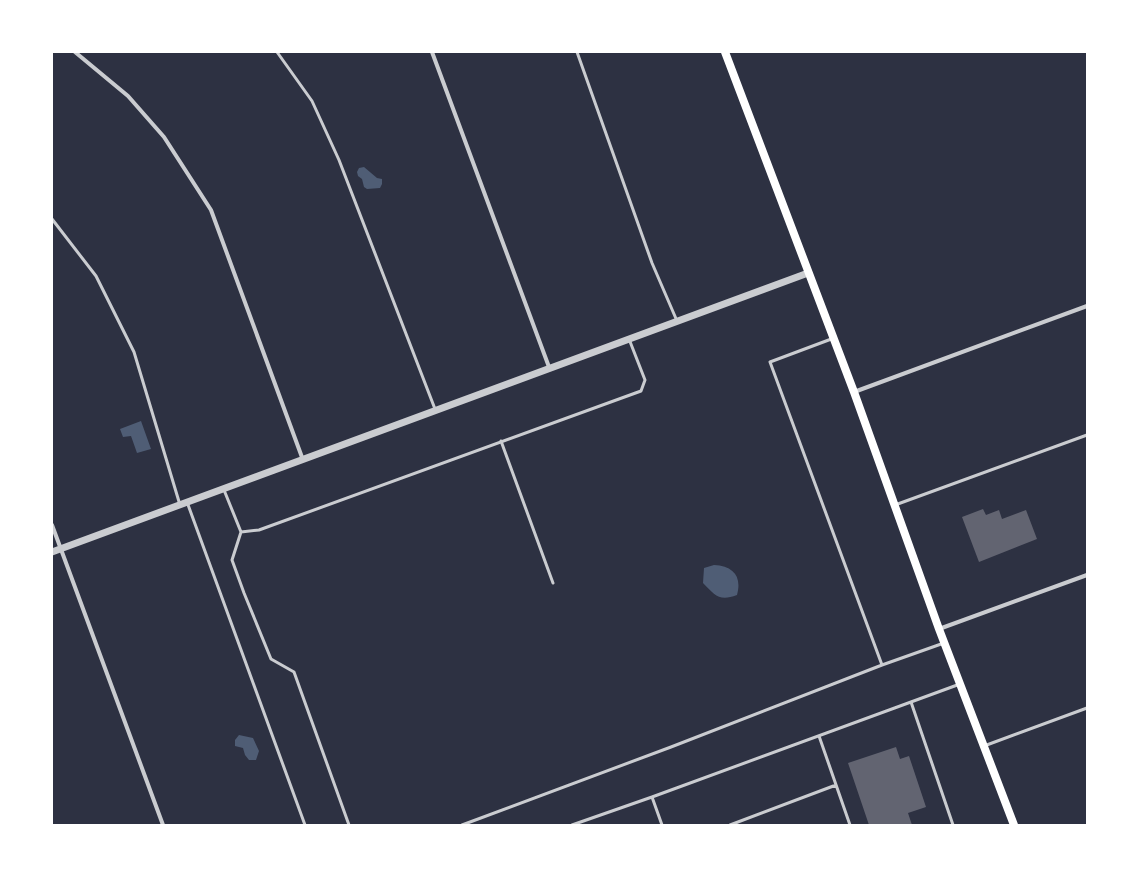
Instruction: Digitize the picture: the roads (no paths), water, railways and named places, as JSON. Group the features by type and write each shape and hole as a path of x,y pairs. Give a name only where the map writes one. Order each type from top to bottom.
{"main road":[{"path":"725,52 834,338 944,643 1014,825"}],"street":[{"path":"75,52 128,96 164,137 211,210 303,460"},
{"path":"432,52 549,368"},
{"path":"52,552 808,272"},
{"path":"854,392 1087,306"},
{"path":"52,526 163,825"},
{"path":"939,629 1087,575"}],"lane":[{"path":"277,52 312,101 339,160 436,410"},
{"path":"576,52 652,263 677,321"},
{"path":"52,219 96,276 134,352 183,504 305,825"},
{"path":"241,532 259,530 641,391 645,380 628,338"},
{"path":"834,338 770,362 882,665"},
{"path":"895,505 1087,435"},
{"path":"501,441 553,583"},
{"path":"224,489 241,532 232,560 244,593 271,659 294,672 349,825"},
{"path":"462,825 678,744 882,665 944,643"},
{"path":"572,825 960,684"},
{"path":"911,702 953,825"},
{"path":"984,746 1087,708"},
{"path":"819,736 850,825"},
{"path":"730,825 836,785"},
{"path":"652,797 662,825"}],"water":[{"path":"364,167 377,178 382,179 380,188 367,189 364,187 362,179 358,176 357,172 359,168"},
{"path":"141,421 151,449 137,453 131,436 123,437 120,429"},
{"path":"714,565 727,568 735,574 738,583 737,595 726,598 718,596 703,583 704,568"},
{"path":"239,735 253,738 259,751 256,760 249,760 245,755 243,748 235,746 235,740"}]}
